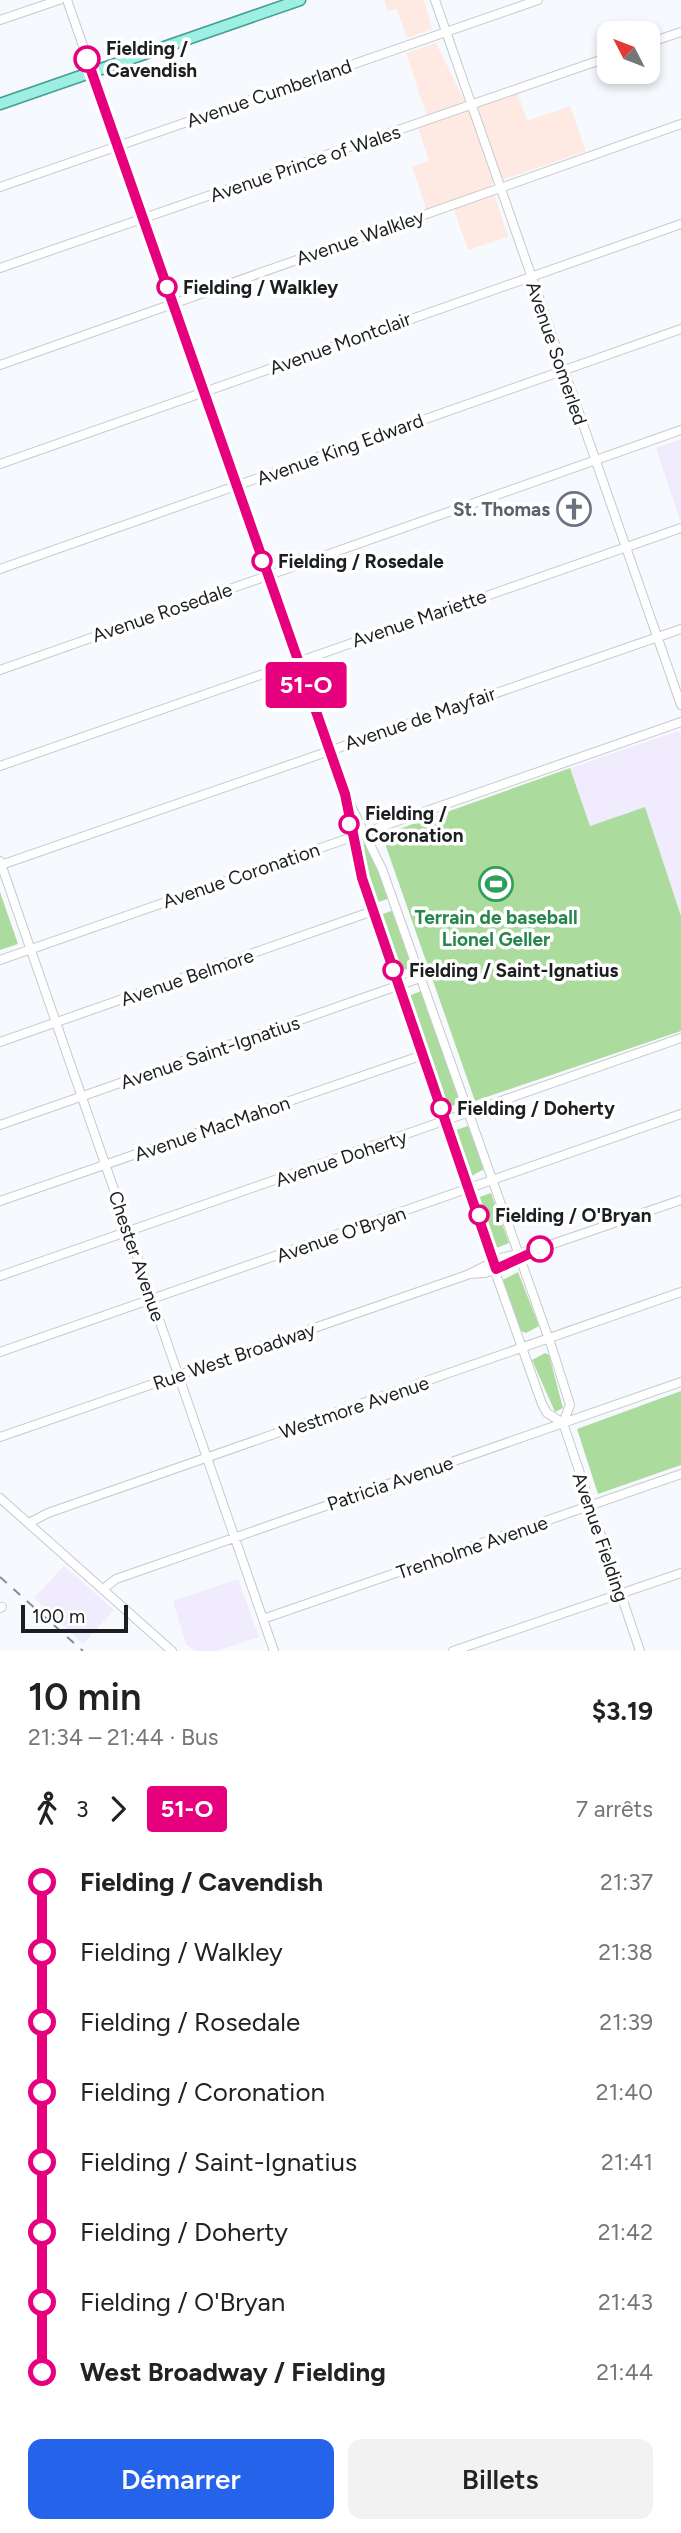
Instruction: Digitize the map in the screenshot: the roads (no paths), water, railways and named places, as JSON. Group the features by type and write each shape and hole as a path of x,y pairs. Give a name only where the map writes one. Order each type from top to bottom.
{"main road":[{"path":"0,104 300,0"}],"street":[{"path":"0,20 58,0"},
{"name":"Avenue Fielding","path":"67,0 329,750 345,794 383,869 549,1339 570,1405 563,1423"},
{"name":"Avenue Somerled","path":"435,0 681,705"},
{"name":"Avenue Cumberland","path":"0,187 538,0"},
{"path":"660,39 681,32"},
{"name":"Avenue Prince of Wales","path":"0,268 597,61"},
{"name":"Avenue Walkley","path":"0,365 681,124"},
{"name":"Avenue Montclair","path":"0,464 681,224"},
{"name":"Avenue King Edward","path":"0,569 681,329"},
{"name":"Avenue Rosedale","path":"0,670 681,430"},
{"name":"Avenue Mariette","path":"0,766 681,528"},
{"name":"Avenue de Mayfair","path":"1,863 681,629"},
{"name":"Avenue Coronation","path":"0,960 681,722"},
{"name":"Avenue Fielding","path":"345,794 351,836 373,911 522,1348 545,1409 563,1423 640,1651"},
{"name":"Chester Avenue","path":"1,863 274,1651"},
{"name":"Avenue Belmore","path":"0,1042 373,911"},
{"name":"Avenue Saint-Ignatius","path":"0,1125 420,978"},
{"name":"Avenue Doherty","path":"0,1276 681,1038"},
{"name":"Avenue MacMahon","path":"0,1201 423,1055"},
{"name":"Avenue O'Bryan","path":"0,1352 681,1114"},
{"name":"Rue West Broadway","path":"0,1437 681,1200"},
{"name":"Westmore Avenue","path":"29,1523 41,1515 681,1292"},
{"name":"Patricia Avenue","path":"103,1589 116,1579 681,1382"},
{"name":"Trenholme Avenue","path":"263,1619 681,1474"},
{"path":"0,1497 172,1651"},
{"path":"453,1651 681,1573"}],"railway":[{"path":"0,1577 83,1651"}],"place":[{"name":"Fielding / Cavendish","path":"87,59"},
{"name":"Fielding / Walkley","path":"167,287"},
{"name":"St. Thomas","path":"574,509"},
{"name":"Fielding / Rosedale","path":"262,561"},
{"name":"Fielding / Coronation","path":"349,824"},
{"name":"Terrain de baseball Lionel Geller","path":"496,884"},
{"name":"Fielding / Saint-Ignatius","path":"393,970"},
{"name":"Fielding / Doherty","path":"441,1108"},
{"name":"Fielding / O'Bryan","path":"479,1215"}]}
